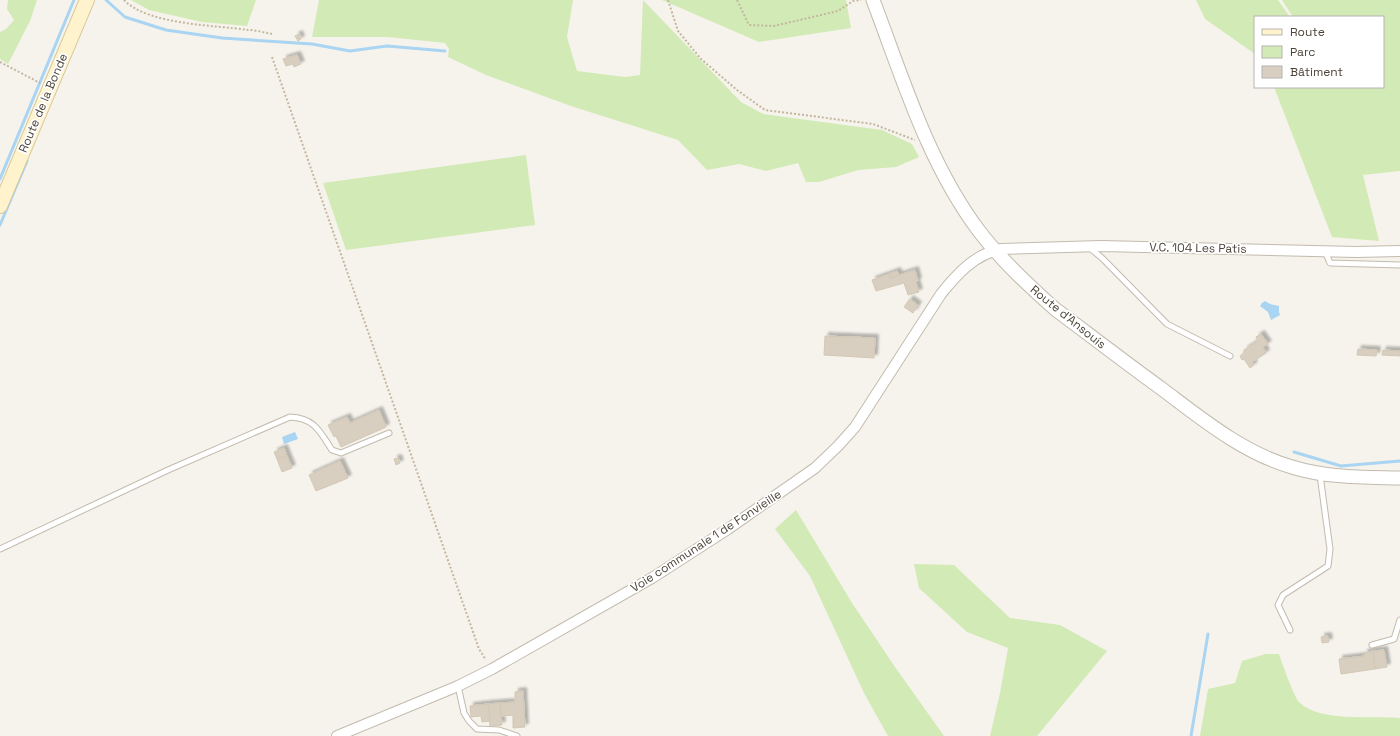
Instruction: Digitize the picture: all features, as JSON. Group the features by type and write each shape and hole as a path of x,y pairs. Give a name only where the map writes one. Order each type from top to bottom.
{"main road":[{"name":"Route de la Bonde","path":"0,206 87,0"}],"street":[{"name":"Route d'Ansouis","path":"873,0 929,145 944,176 979,231 1017,274 1055,309 1193,413 1236,442 1265,457 1291,467 1320,474 1347,477 1400,478"},
{"name":"V.C. 104 Les Patis","path":"996,250 1087,246 1400,251"},
{"name":"Voie communale 1 de Fonvieille","path":"337,736 458,686 492,669 652,578 728,529 815,468 838,446 854,427 941,294 956,276 978,258 996,250"}],"lane":[{"path":"1087,246 1102,258 1167,324 1230,356"},
{"path":"1325,251 1330,264 1400,265"},
{"path":"0,549 168,470 290,417 302,417 308,420 318,429 332,450 341,453 389,433"},
{"path":"1290,630 1278,605 1283,595 1328,566 1330,549 1320,474"},
{"path":"1372,645 1394,639 1400,620"},
{"path":"458,686 464,713 468,721 477,729 499,730 517,736"}],"path":[{"path":"124,0 130,6 145,14 165,19 273,34"},
{"path":"668,0 678,31 701,59 737,90 765,110 873,124 929,145"},
{"path":"737,0 749,25 774,26 838,11 853,2 863,0"},
{"path":"272,57 476,642 492,669"},
{"path":"0,62 20,74 50,88"}],"green space":[{"path":"8,0 37,0 30,21 8,64 0,59 0,32 6,29 14,20 7,9"},
{"path":"131,0 256,0 247,26 202,22 149,10"},
{"path":"319,0 573,0 567,37 577,71 625,77 640,75 643,0 741,102 763,114 882,130 912,144 919,157 896,167 858,170 819,182 806,182 798,163 766,171 739,164 707,170 678,140 571,106 486,75 448,57 449,49 445,43 388,37 312,37"},
{"path":"662,0 846,0 851,28 759,42"},
{"path":"1196,0 1278,0 1289,16 1254,16 1254,53 1205,19"},
{"path":"1282,0 1400,0 1400,171 1363,175 1379,241 1332,237 1274,88 1384,88 1384,16 1292,16"},
{"path":"526,155 535,225 346,250 323,183"},
{"path":"796,510 852,603 944,736 888,736 864,693 810,576 775,529"},
{"path":"914,564 954,565 1010,618 1060,625 1107,651 1037,736 990,736 1008,648 967,632 919,588"},
{"path":"1266,654 1279,654 1294,694 1299,702 1308,709 1333,716 1400,718 1400,736 1200,736 1208,689 1235,683 1242,661"}],"water":[{"path":"1265,301 1279,306 1280,315 1271,320 1268,312 1260,306"},
{"path":"295,432 298,439 284,444 282,437"}],"building":[{"path":"299,34 301,39 298,41 295,36"},
{"path":"297,55 301,64 294,67 293,64 286,66 283,59"},
{"path":"915,270 919,292 908,295 904,283 876,291 872,280 889,274 890,278"},
{"path":"897,271 899,275 890,278 889,274"},
{"path":"910,299 918,305 913,313 904,307"},
{"path":"1261,334 1268,344 1263,347 1266,353 1252,362 1254,365 1250,368 1240,356 1245,352 1244,350 1258,341 1256,337"},
{"path":"825,336 875,338 874,358 824,355"},
{"path":"1358,349 1377,350 1376,356 1357,355"},
{"path":"1383,350 1400,351 1400,356 1382,355"},
{"path":"379,410 386,427 341,447 336,436 334,437 328,425 347,417 350,423"},
{"path":"284,448 287,456 277,459 274,452"},
{"path":"287,456 292,468 282,472 277,459"},
{"path":"398,458 400,463 396,465 394,459"},
{"path":"340,461 348,478 316,491 309,475"},
{"path":"1328,636 1329,642 1322,643 1321,637"},
{"path":"1384,650 1387,667 1375,669 1373,651"},
{"path":"1373,651 1375,669 1341,674 1339,659 1365,656 1364,653"},
{"path":"523,691 525,727 513,728 513,715 501,716 500,703 515,702 515,692"},
{"path":"500,703 502,725 490,726 488,704"},
{"path":"488,704 490,721 482,722 481,716 471,717 470,706"}],"waterway":[{"path":"0,179 74,0"},
{"path":"106,0 125,17 166,30 222,38 312,44 350,51 387,46 445,51"},
{"path":"0,225 27,161"},
{"path":"1294,452 1341,466 1400,461"},
{"path":"1191,736 1208,634"}]}
